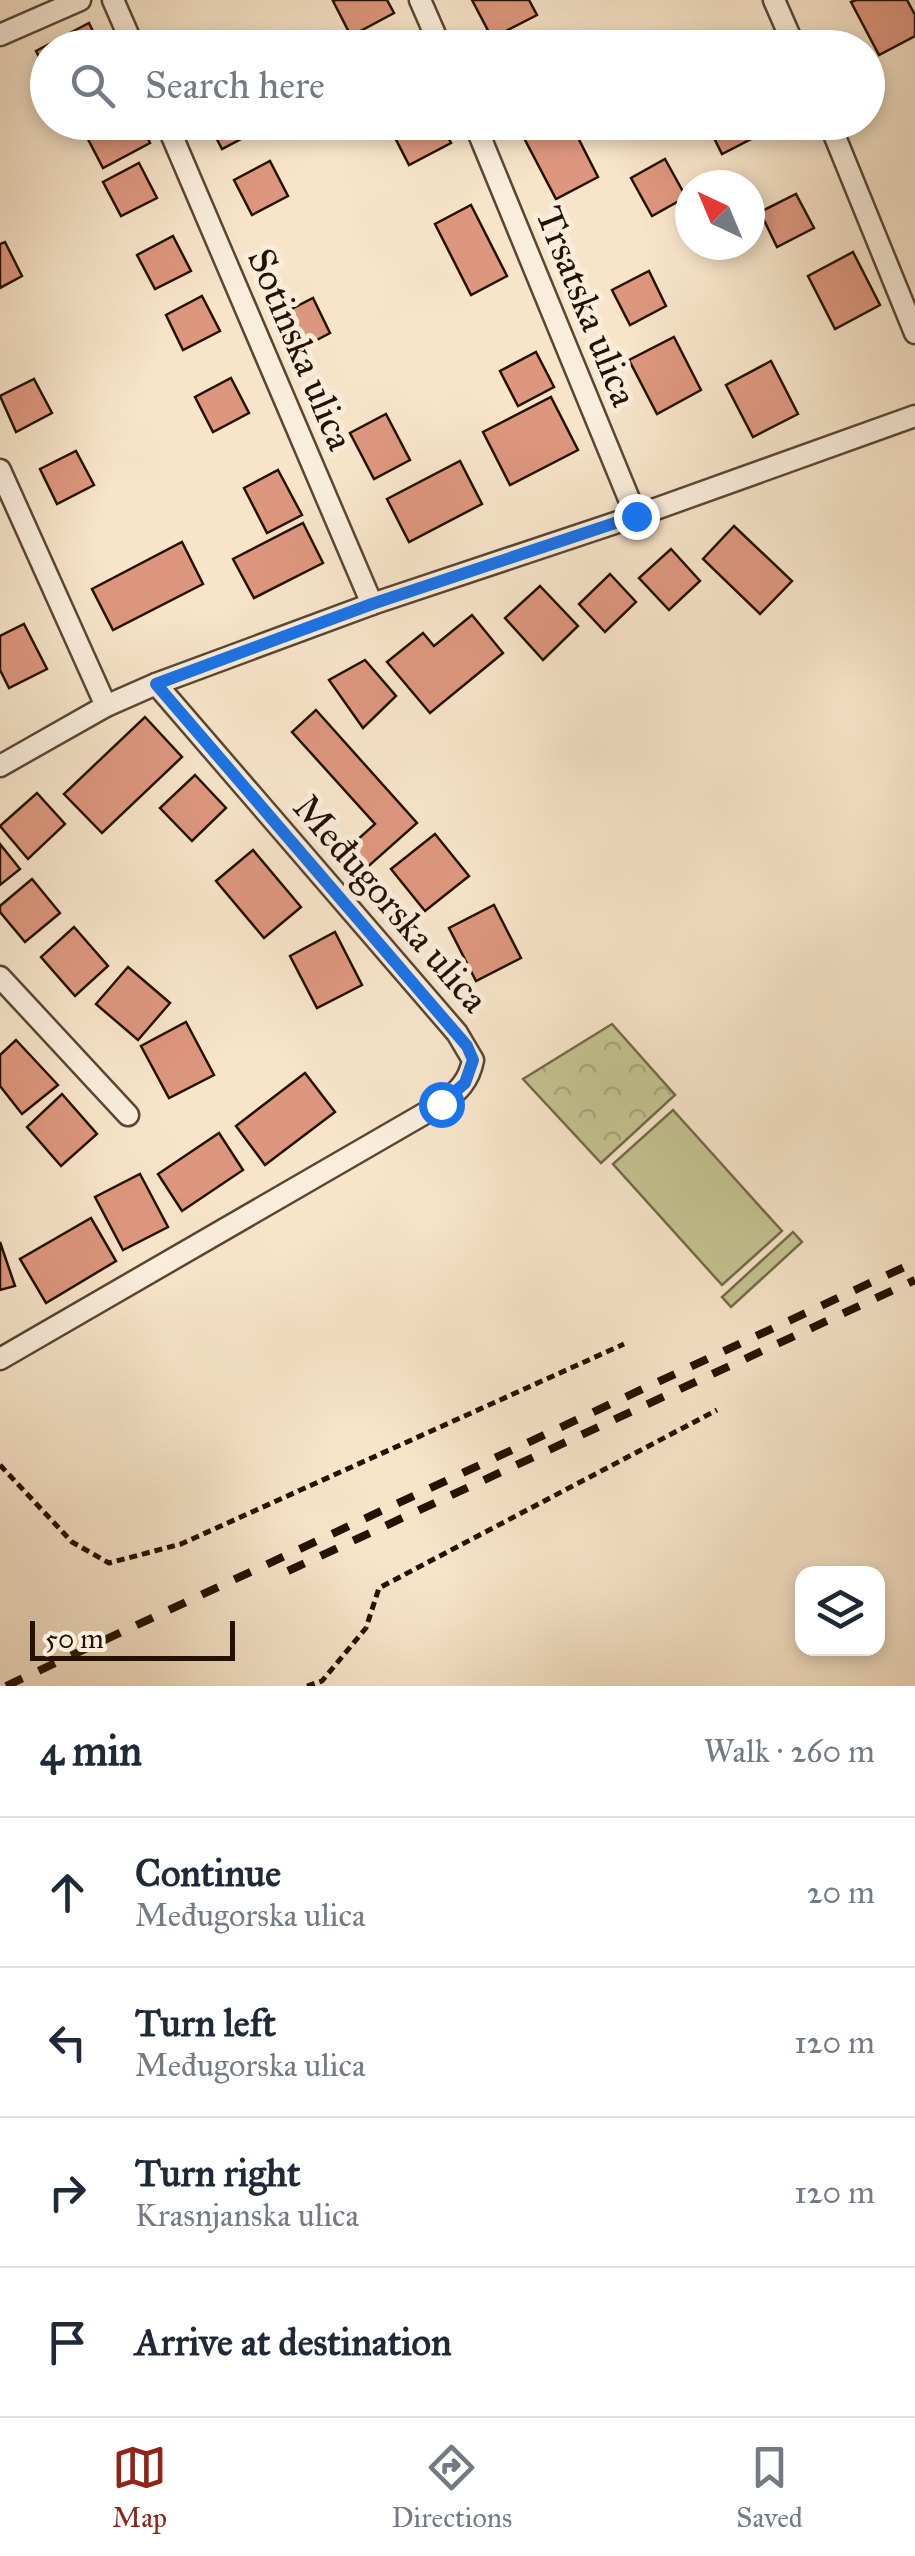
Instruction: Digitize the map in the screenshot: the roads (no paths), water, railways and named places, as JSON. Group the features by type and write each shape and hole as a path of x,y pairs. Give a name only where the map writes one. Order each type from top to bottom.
{"street":[{"path":"0,35 80,0"},
{"path":"114,0 126,30"},
{"path":"420,0 433,30"},
{"path":"774,0 787,30"},
{"name":"Sotinska ulica","path":"174,140 372,604"},
{"name":"Trsatska ulica","path":"481,140 636,516"},
{"path":"835,140 915,333"},
{"path":"0,766 106,706 156,684 372,604 636,516 915,416"},
{"path":"0,470 106,706"},
{"name":"Međugorska ulica","path":"0,1359 441,1104 465,1083 471,1070 473,1060 458,1032 156,684"},
{"path":"0,977 128,1115"}],"railway":[{"path":"6,1686 915,1262"},
{"path":"288,1571 915,1280"}]}
